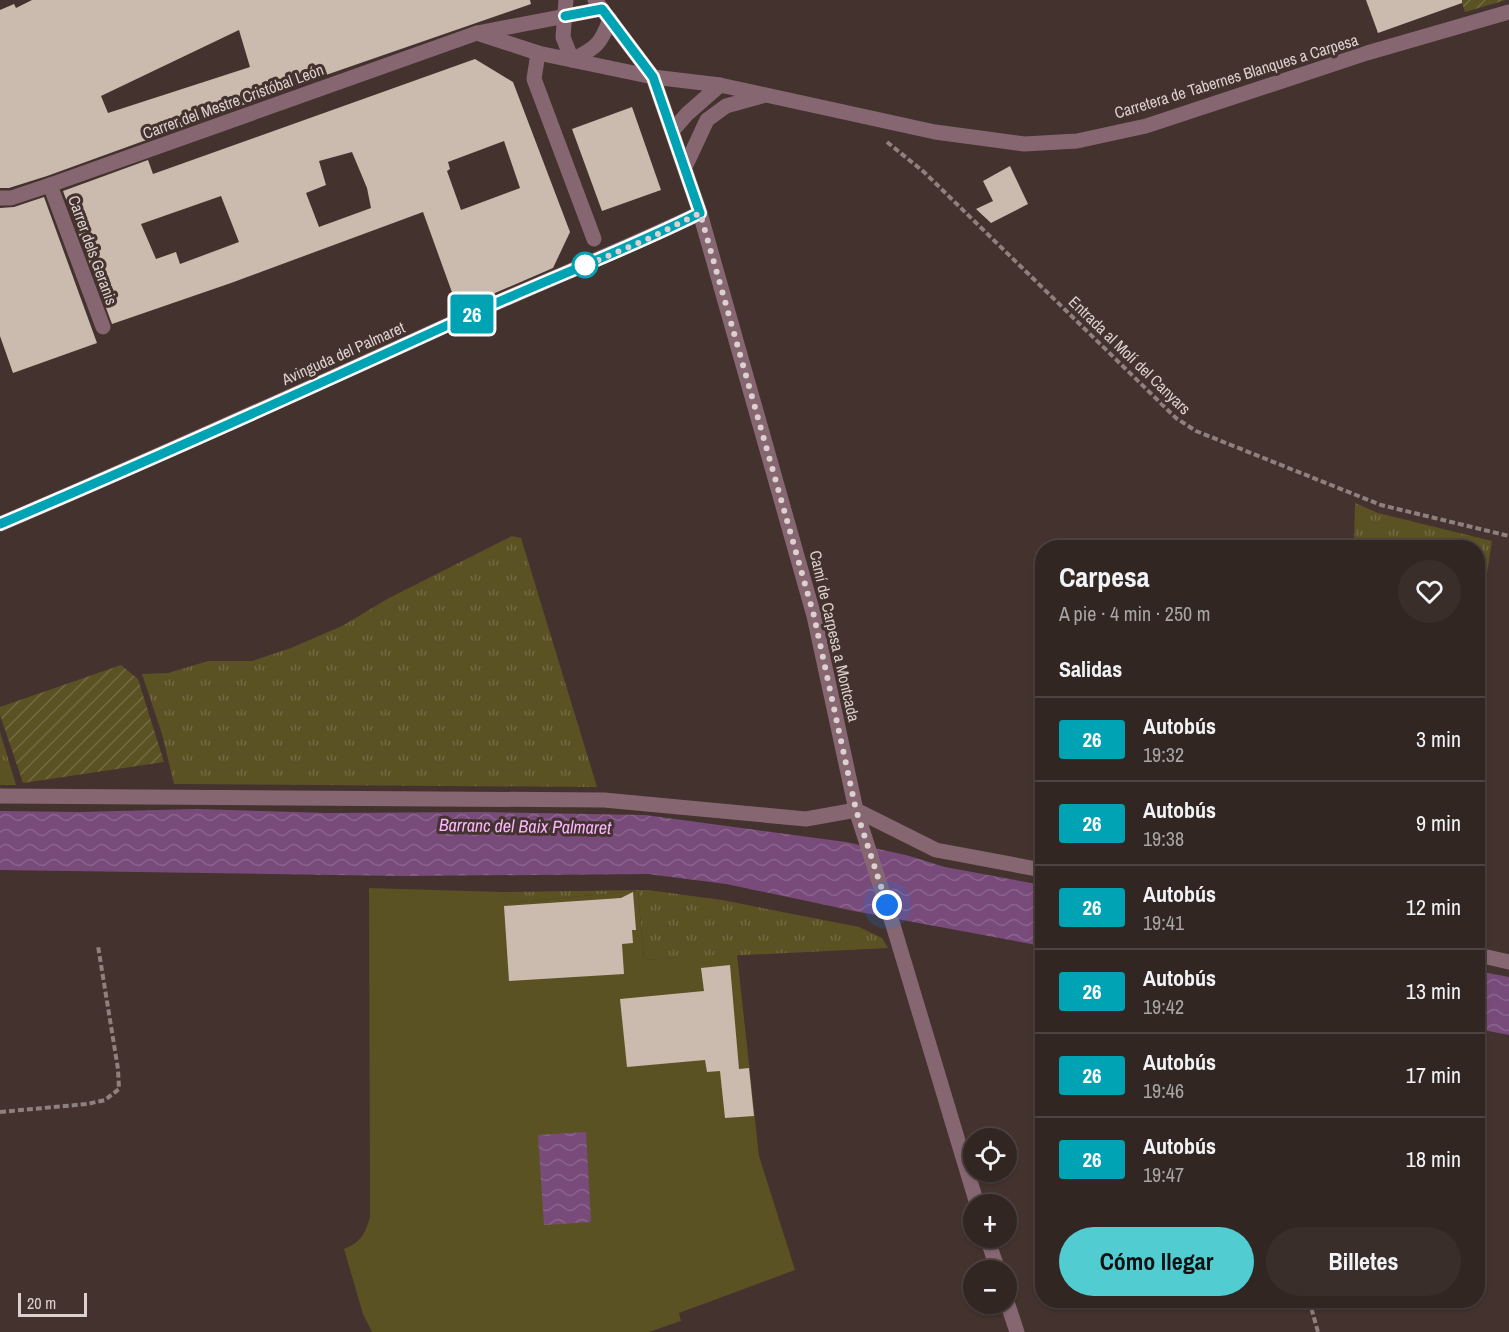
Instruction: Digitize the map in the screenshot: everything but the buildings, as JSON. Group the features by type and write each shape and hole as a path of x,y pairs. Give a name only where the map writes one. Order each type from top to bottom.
{"street":[{"path":"566,0 562,38 572,60"},
{"path":"572,60 590,51 603,39 603,9"},
{"name":"Carrer del Mestre Cristóbal León","path":"0,198 11,198 50,185 477,33 603,9"},
{"name":"Camí de Carpesa a Montcada","path":"603,9 653,77 700,213 814,616 856,810 974,1194"},
{"name":"Carretera de Tabernes Blanques a Carpesa","path":"707,120 726,106 765,95 935,132 1024,144 1077,141 1146,126 1367,53 1509,12"},
{"path":"477,33 538,53 653,77 720,85 765,95"},
{"path":"538,53 534,79 594,239"},
{"path":"673,130 687,114 720,85"},
{"path":"665,107 707,120 685,167"},
{"name":"Carrer dels Geranis","path":"50,185 103,327"},
{"name":"Avinguda del Palmaret","path":"0,524 124,472 487,307 650,238 700,213"},
{"path":"0,796 604,800 806,819 856,810 936,850 1035,869"},
{"path":"1485,957 1509,962"},
{"path":"1011,1314 1017,1332"}],"path":[{"name":"Entrada al Molí del Canyars","path":"861,116 871,130 924,172 1176,418 1196,431 1381,505 1509,536"},
{"path":"0,1112 87,1104 105,1100 119,1089 118,1069 98,946"},
{"path":"1312,1308 1318,1332"}],"green space":[{"path":"1461,0 1506,0 1465,12"},
{"path":"1355,503 1378,513 1492,541 1485,586 1485,540 1354,540"},
{"path":"512,536 521,538 597,787 174,784 162,734 142,674 168,673 208,661 252,661 291,648 342,626 389,598"},
{"path":"121,665 138,679 164,762 23,783 0,715 0,707"},
{"path":"0,732 16,785 0,785"},
{"path":"369,888 502,892 508,903 638,891 644,960 737,954 759,1156 795,1270 679,1313 681,1321 649,1332 372,1332 363,1314 344,1249 362,1237 370,1217"},
{"path":"648,890 722,900 859,927 882,938 888,948 644,960 638,891 508,903 502,892"}],"water":[{"name":"Barranc del Baix Palmaret","path":"196,809 327,813 480,812 645,815 846,842 906,855 945,867 1035,884 1035,945 854,911 726,884 648,874 401,876 0,870 0,811 79,812"},
{"path":"1485,972 1509,977 1509,1035 1485,1030"},
{"path":"586,1132 591,1222 544,1225 538,1135"}],"bus line":[{"name":"26","path":"0,524 124,472 487,307 650,238 700,213 653,77 602,9 565,16"}],"route":[{"path":"585,265 582,267 650,238 700,213 814,616 856,810 887,905"}]}
